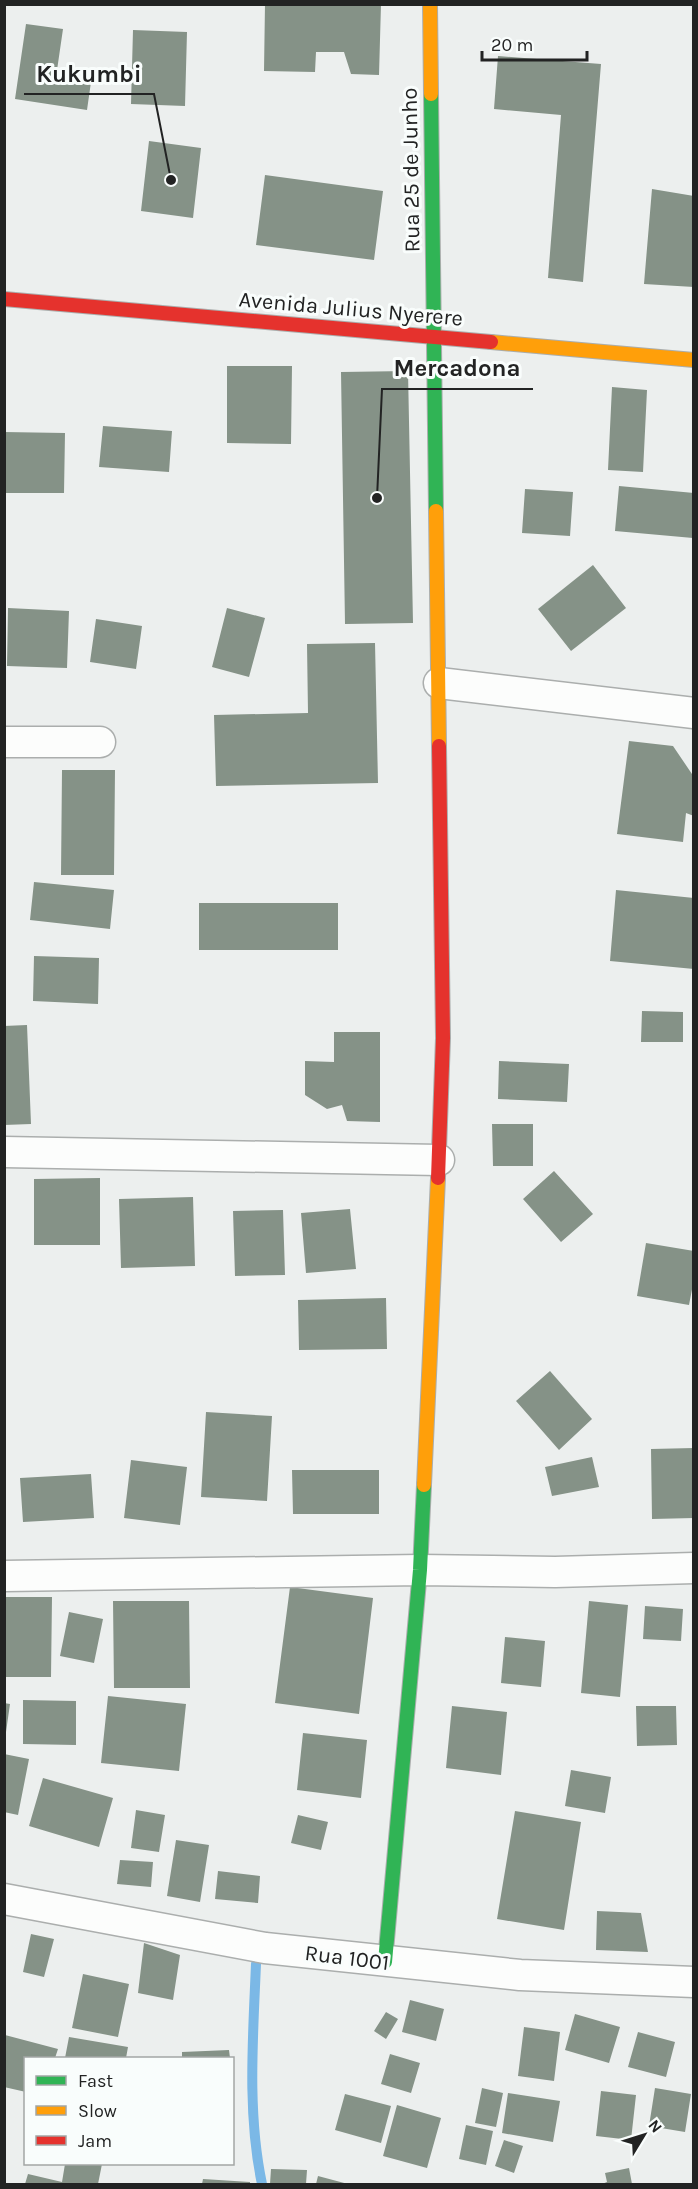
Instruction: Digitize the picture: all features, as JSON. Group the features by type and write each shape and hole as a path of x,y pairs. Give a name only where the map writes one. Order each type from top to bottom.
{"street":[{"name":"Rua 25 de Junho","path":"385,1962 420,1570 440,1160 443,1038 430,4"},
{"name":"Avenida Julius Nyerere","path":"4,299 433,335 693,360"},
{"path":"440,683 693,713"},
{"path":"4,742 100,742"},
{"path":"4,1152 440,1160"},
{"path":"4,1576 420,1570 555,1572 693,1568"},
{"name":"Rua 1001","path":"4,1899 265,1948 520,1975 693,1982"}],"building":[{"path":"265,4 381,4 379,75 351,74 344,52 316,52 315,72 264,71"},
{"path":"26,24 63,29 56,77 91,82 87,110 15,99"},
{"path":"133,30 187,32 185,106 131,104"},
{"path":"498,56 601,64 583,282 548,278 561,115 494,109"},
{"path":"149,141 201,148 193,218 141,211"},
{"path":"265,175 383,191 374,260 256,245"},
{"path":"652,189 694,196 694,287 644,284"},
{"path":"227,366 292,366 291,444 227,443"},
{"path":"408,371 413,623 345,624 341,372"},
{"path":"612,387 647,390 643,472 608,470"},
{"path":"103,426 172,431 169,472 99,467"},
{"path":"4,432 65,433 64,493 4,493"},
{"path":"619,486 694,493 693,538 615,531"},
{"path":"525,489 573,492 570,536 522,533"},
{"path":"593,565 626,608 571,651 538,609"},
{"path":"8,608 69,611 67,668 7,666"},
{"path":"227,608 265,618 249,677 212,667"},
{"path":"96,619 142,626 136,669 90,662"},
{"path":"375,643 378,783 216,786 214,715 308,713 307,644"},
{"path":"629,741 673,746 694,777 694,816 686,813 683,842 617,834"},
{"path":"62,770 115,770 114,875 61,875"},
{"path":"34,882 114,890 110,929 30,920"},
{"path":"616,890 694,898 694,969 610,961"},
{"path":"199,903 338,903 338,950 199,950"},
{"path":"34,956 99,958 98,1004 33,1001"},
{"path":"642,1011 683,1012 683,1042 641,1042"},
{"path":"27,1025 31,1124 4,1125 4,1026"},
{"path":"334,1032 380,1032 380,1122 347,1121 342,1105 327,1109 305,1095 305,1061 334,1062"},
{"path":"499,1061 569,1064 567,1102 498,1099"},
{"path":"492,1124 533,1124 533,1166 493,1166"},
{"path":"554,1171 593,1214 561,1242 523,1199"},
{"path":"100,1178 100,1245 34,1245 34,1179"},
{"path":"193,1197 195,1266 121,1268 119,1199"},
{"path":"350,1209 356,1269 306,1273 301,1213"},
{"path":"283,1210 285,1275 235,1276 233,1211"},
{"path":"646,1243 694,1251 694,1279 689,1305 637,1296"},
{"path":"386,1298 387,1349 299,1350 298,1300"},
{"path":"550,1371 592,1419 559,1450 516,1401"},
{"path":"206,1412 272,1416 267,1501 201,1497"},
{"path":"694,1448 694,1518 652,1519 651,1449"},
{"path":"592,1457 599,1487 552,1496 545,1467"},
{"path":"131,1460 187,1467 180,1525 124,1518"},
{"path":"292,1470 379,1470 379,1514 293,1514"},
{"path":"91,1474 94,1518 23,1522 20,1478"},
{"path":"290,1587 373,1598 359,1714 275,1703"},
{"path":"4,1597 52,1597 51,1677 4,1677"},
{"path":"113,1601 189,1601 190,1688 114,1688"},
{"path":"589,1601 628,1605 620,1697 581,1693"},
{"path":"645,1606 683,1609 681,1641 643,1639"},
{"path":"69,1612 103,1619 94,1663 60,1656"},
{"path":"505,1637 545,1641 541,1687 501,1683"},
{"path":"108,1696 186,1704 179,1771 101,1763"},
{"path":"23,1700 76,1701 76,1745 23,1744"},
{"path":"4,1703 10,1704 6,1732 4,1732"},
{"path":"452,1706 507,1712 501,1775 446,1768"},
{"path":"636,1706 676,1706 677,1745 637,1746"},
{"path":"303,1733 367,1740 361,1798 297,1790"},
{"path":"4,1754 29,1759 18,1815 4,1812"},
{"path":"571,1770 611,1777 605,1813 565,1806"},
{"path":"43,1778 113,1798 99,1847 29,1826"},
{"path":"136,1810 165,1815 159,1852 131,1848"},
{"path":"515,1811 581,1822 564,1930 497,1919"},
{"path":"298,1815 328,1822 321,1850 291,1843"},
{"path":"176,1840 209,1845 200,1902 167,1896"},
{"path":"120,1860 153,1862 151,1887 117,1884"},
{"path":"218,1871 260,1876 258,1903 215,1899"},
{"path":"597,1911 641,1913 648,1952 596,1950"},
{"path":"31,1934 54,1939 44,1977 23,1972"},
{"path":"144,1943 180,1955 173,2000 138,1993"},
{"path":"83,1974 129,1984 118,2037 72,2028"},
{"path":"410,2000 444,2009 436,2041 402,2032"},
{"path":"386,2012 398,2019 386,2039 374,2031"},
{"path":"575,2014 620,2027 609,2063 565,2050"},
{"path":"524,2027 560,2032 554,2081 518,2076"},
{"path":"638,2032 675,2042 666,2077 628,2067"},
{"path":"5,2035 58,2049 55,2057 24,2057 24,2092 4,2087"},
{"path":"69,2037 128,2047 126,2057 65,2057"},
{"path":"229,2050 230,2057 182,2057 182,2052"},
{"path":"390,2054 420,2063 411,2093 381,2084"},
{"path":"482,2088 503,2093 496,2127 475,2123"},
{"path":"655,2088 691,2094 685,2132 649,2126"},
{"path":"601,2091 636,2095 631,2140 596,2136"},
{"path":"508,2093 560,2101 553,2142 502,2133"},
{"path":"345,2094 391,2106 381,2143 335,2130"},
{"path":"397,2105 441,2118 427,2168 383,2156"},
{"path":"466,2125 493,2131 486,2165 459,2159"},
{"path":"504,2140 523,2146 514,2173 495,2166"},
{"path":"65,2165 102,2165 98,2184 25,2184 28,2174 62,2182"},
{"path":"629,2168 632,2184 602,2184 607,2182 605,2173"},
{"path":"271,2169 307,2170 306,2184 270,2184"},
{"path":"318,2176 348,2184 316,2184"},
{"path":"203,2179 250,2182 250,2184 202,2184"}],"waterway":[{"path":"256,1964 253,2102 254,2130 262,2184"}],"traffic: fast":[{"path":"431,94 436,511"},
{"path":"385,1962 420,1570 424,1485"}],"traffic: slow":[{"path":"430,4 431,94"},
{"path":"491,342 694,360"},
{"path":"436,511 439,746"},
{"path":"424,1485 438,1178"}],"traffic: jam":[{"path":"4,299 491,342"},
{"path":"438,1178 443,1038 439,746"}],"place":[{"name":"Kukumbi","path":"171,180"},
{"name":"Mercadona","path":"377,498"}]}
